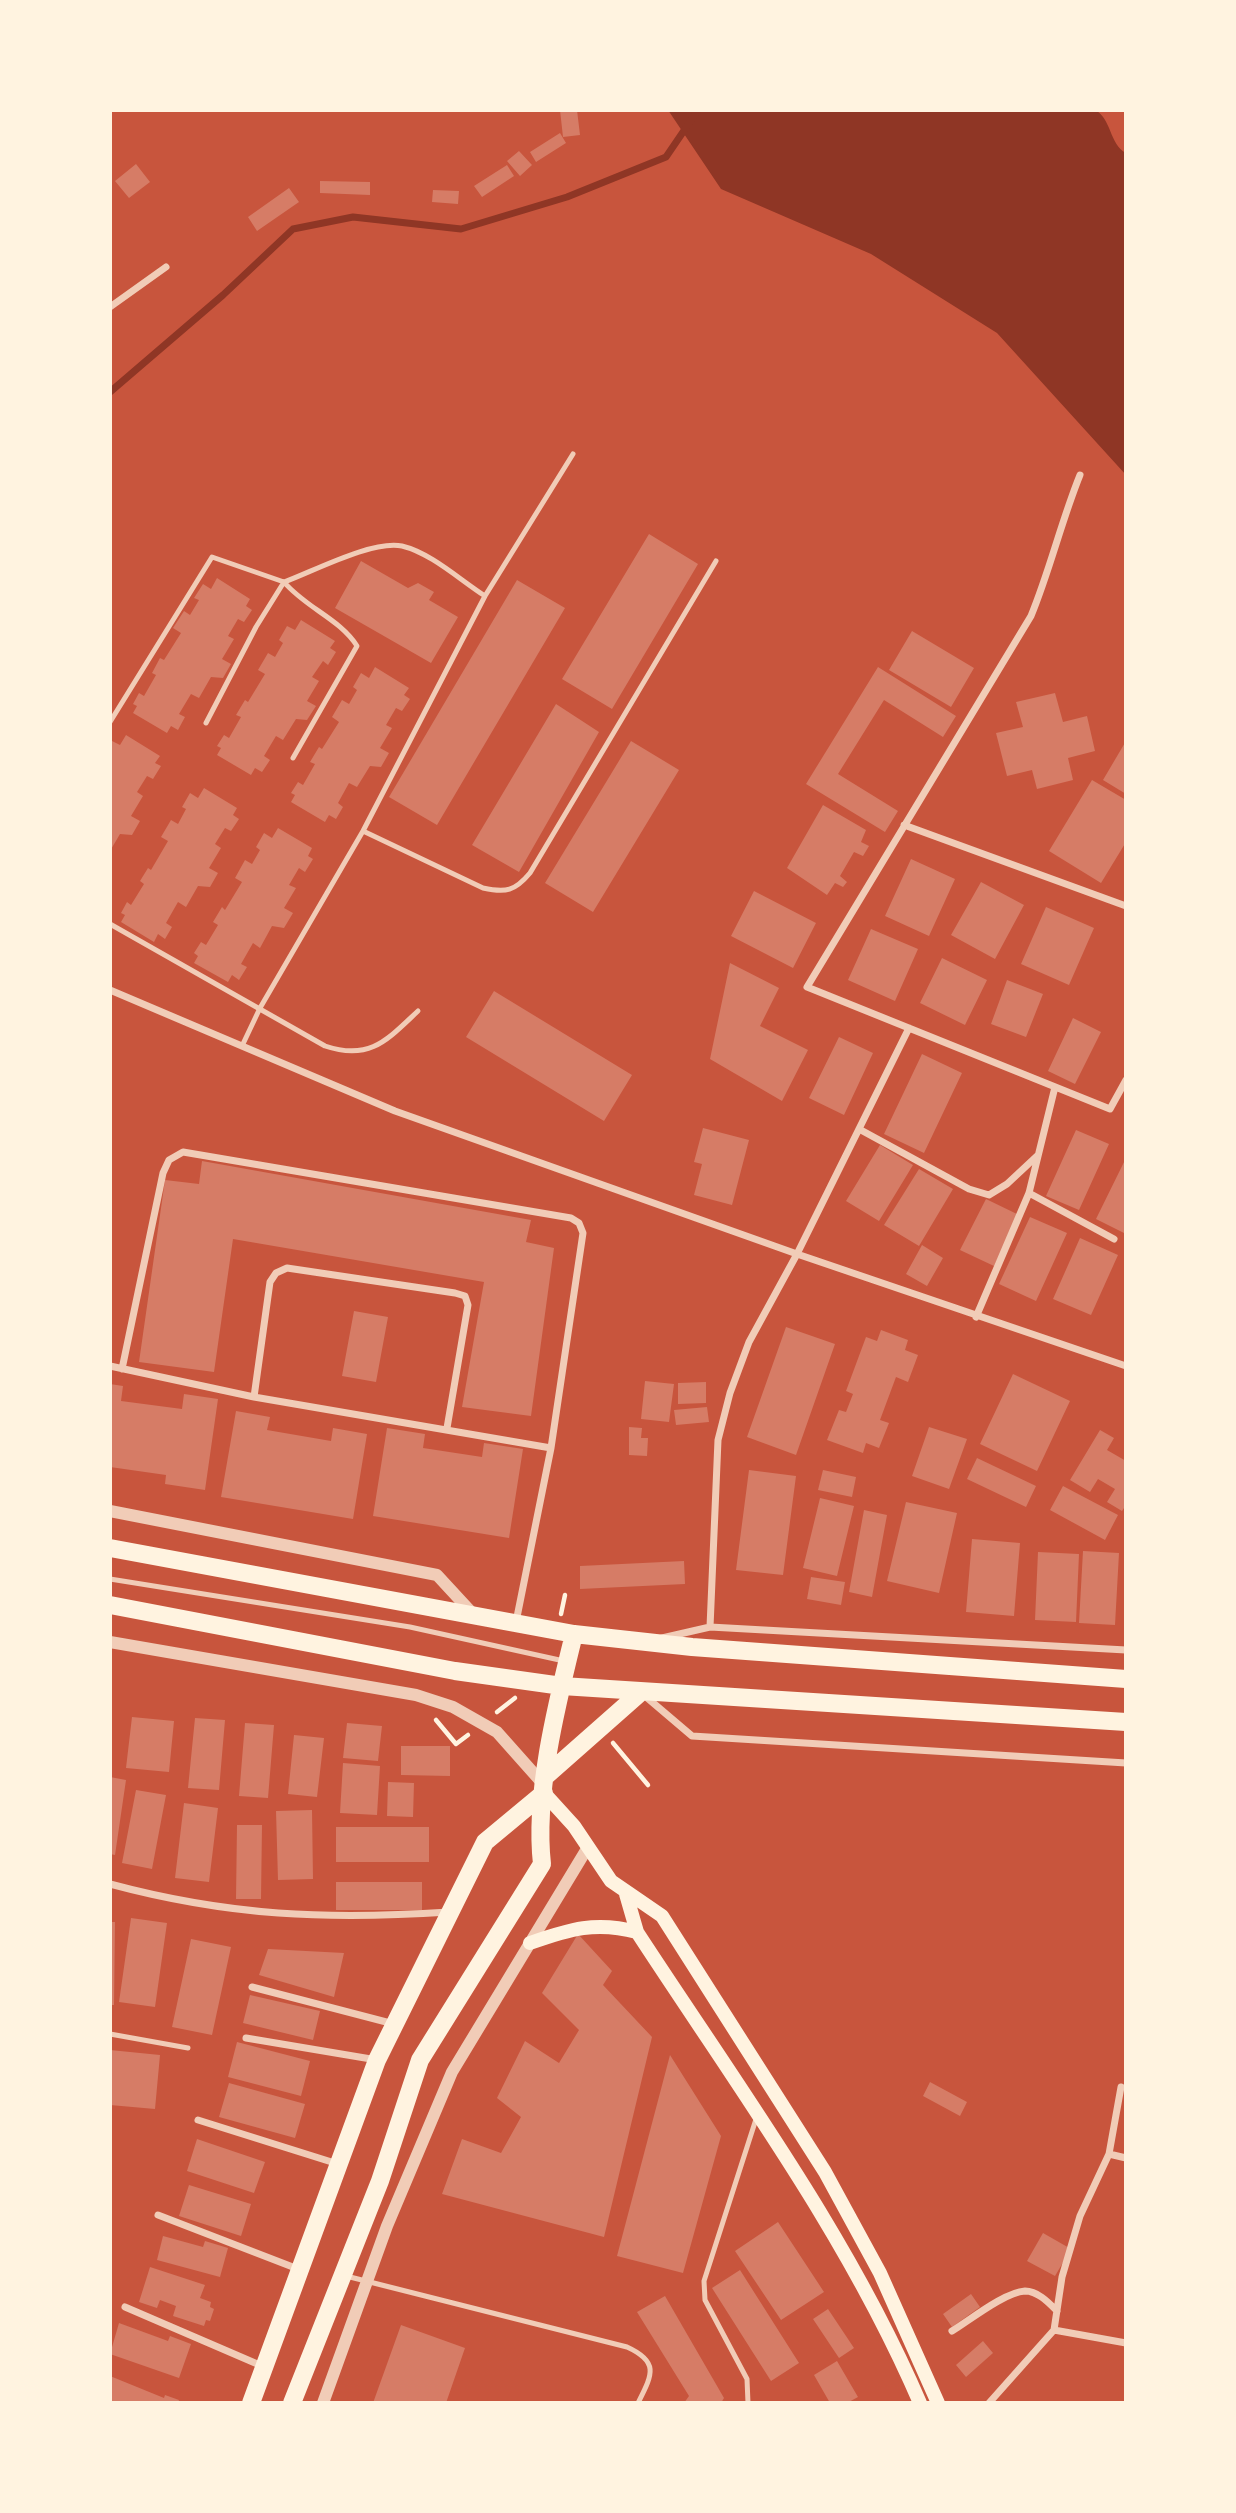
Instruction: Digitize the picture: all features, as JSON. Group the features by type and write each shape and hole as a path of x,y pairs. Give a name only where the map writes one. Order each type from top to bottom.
{"main road":[{"path":"110,1548 574,1634 1126,1679"},
{"path":"110,1605 455,1671 562,1686 1126,1722"},
{"path":"292,2403 380,2181 421,2060 542,1864 538,1833 562,1686 574,1634"},
{"path":"251,2403 377,2060 485,1842 641,1692"},
{"path":"545,1785 611,1881 626,1894 662,1916 825,2172 880,2273 938,2403"},
{"path":"626,1894 637,1932 820,2213 902,2362 920,2403"},
{"path":"530,1943 570,1929 611,1925 637,1932"}],"street":[{"path":"110,307 166,267"},
{"path":"1080,475 1063,516 1031,616 807,987 1110,1109 1126,1080"},
{"path":"904,825 1126,906"},
{"path":"110,990 395,1111 976,1317 1126,1366"},
{"path":"710,1627 718,1440 749,1342 797,1254 909,1028"},
{"path":"976,1317 1029,1193 1055,1087"},
{"path":"859,1129 969,1189 989,1195 1007,1184 1038,1156"},
{"path":"122,1369 163,1173 170,1160 183,1152 571,1219 579,1223 583,1233 551,1448 516,1624"},
{"path":"1029,1193 1114,1239"},
{"path":"254,1397 270,1282 276,1273 287,1268 455,1293 465,1296 468,1305 447,1428"},
{"path":"110,1366 254,1397 447,1428 551,1448"},
{"path":"110,1511 437,1575 473,1614"},
{"path":"648,1642 710,1627 1126,1650"},
{"path":"110,1642 416,1695 453,1707 497,1732 545,1785"},
{"path":"641,1692 692,1736 1126,1763"},
{"path":"323,2403 368,2281 452,2072 588,1847"},
{"path":"110,1884 165,1899 250,1913 356,1918 451,1912"},
{"path":"253,1987 395,2025"},
{"path":"246,2038 377,2060"},
{"path":"989,2403 1054,2330 1062,2277 1080,2216 1109,2154 1121,2087"},
{"path":"198,2120 340,2165"},
{"path":"1109,2154 1126,2158"},
{"path":"158,2215 302,2270"},
{"path":"952,2331 1011,2294 1027,2291 1037,2295 1057,2311"},
{"path":"125,2307 266,2368"},
{"path":"1054,2330 1126,2343"}],"lane":[{"path":"242,1046 260,1007 363,831 485,596 573,454"},
{"path":"206,723 256,626 284,582 377,547 400,546 418,552 485,596"},
{"path":"110,722 212,557 284,582 301,601 348,632 357,646 293,758"},
{"path":"363,831 483,888 501,892 517,888 530,873 716,561"},
{"path":"110,924 325,1046 345,1053 370,1050 391,1037 418,1011"},
{"path":"110,1579 410,1627 568,1662"},
{"path":"110,2035 188,2049"},
{"path":"747,2403 750,2397 747,2379 705,2301 704,2281 757,2116"},
{"path":"342,2275 642,2353 650,2363 651,2377 638,2403"}],"path":[{"path":"562,1610 565,1595"}],"shaded area":[{"path":"668,110 1095,110 1101,114 1116,144 1126,153 1126,475 997,333 871,254 721,189"}],"building":[{"path":"560,110 577,110 580,135 563,137"},
{"path":"560,133 566,143 536,162 530,152"},
{"path":"519,151 532,165 520,176 507,161"},
{"path":"136,164 150,182 129,198 115,181"},
{"path":"507,165 514,176 482,197 474,186"},
{"path":"320,181 370,182 370,195 320,193"},
{"path":"289,188 299,202 257,231 248,217"},
{"path":"433,190 459,191 458,204 432,202"},
{"path":"649,534 698,564 612,709 562,679"},
{"path":"361,561 408,588 418,583 434,592 429,600 458,617 431,663 335,608"},
{"path":"217,578 250,599 246,606 252,610 244,622 238,619 228,636 234,639 222,659 231,664 223,678 211,677 199,698 191,694 179,714 185,717 178,730 171,726 167,733 133,713 137,706 133,704 139,693 144,696 156,675 152,673 160,658 164,660 181,633 173,628 184,611 190,615 199,600 194,598 203,584 211,589"},
{"path":"517,580 565,608 437,825 389,797"},
{"path":"301,620 335,641 330,648 336,652 328,665 323,661 312,677 319,681 307,701 316,706 307,720 296,719 283,740 276,736 264,756 270,760 262,772 255,768 251,775 217,755 221,748 217,746 224,735 229,738 241,717 236,715 245,700 248,702 265,674 258,670 268,653 275,657 283,643 279,640 287,626 295,630"},
{"path":"912,631 974,668 951,707 889,670"},
{"path":"375,667 409,688 404,695 410,699 402,711 396,708 386,725 392,728 380,748 389,753 381,767 370,766 357,787 349,783 338,803 343,807 336,819 329,815 325,822 291,802 295,795 291,793 298,782 303,785 315,764 310,762 339,722 332,717 342,700 349,704 357,690 353,687 361,673 369,678"},
{"path":"878,667 956,716 943,737 884,700 838,774 898,811 885,832 806,784"},
{"path":"1055,693 1063,722 1087,716 1095,751 1068,758 1073,780 1037,789 1032,770 1007,776 996,733 1023,727 1016,702"},
{"path":"556,704 599,732 519,872 472,845"},
{"path":"126,735 160,756 155,763 161,766 153,779 147,776 137,792 143,796 131,816 140,821 132,835 120,834 110,851 110,744 112,741 120,745"},
{"path":"631,741 679,770 593,912 545,883"},
{"path":"1126,741 1126,794 1103,780"},
{"path":"1092,780 1126,800 1126,842 1101,883 1049,851"},
{"path":"204,788 237,808 233,815 239,819 231,831 225,828 215,844 221,848 209,868 218,873 210,887 198,886 186,907 178,902 166,923 172,927 165,939 158,934 154,942 121,922 125,915 121,913 127,902 131,905 144,884 140,881 148,868 151,870 168,841 161,837 171,820 178,824 186,809 182,807 190,793 198,798"},
{"path":"823,805 866,830 861,842 869,846 863,856 854,852 840,876 847,882 843,887 835,883 827,895 787,868"},
{"path":"278,828 312,848 308,856 313,859 305,872 299,868 289,885 296,888 284,908 293,913 284,928 272,926 260,948 253,943 241,964 247,967 239,980 232,975 228,982 194,963 198,956 194,953 201,942 206,945 218,925 213,922 222,907 225,910 242,882 235,878 245,860 252,864 260,850 256,847 264,833 272,838"},
{"path":"911,859 955,879 929,936 885,916"},
{"path":"981,882 1024,905 995,959 951,935"},
{"path":"754,891 816,923 793,968 731,936"},
{"path":"1046,907 1094,928 1069,985 1021,964"},
{"path":"871,929 918,949 895,1001 848,980"},
{"path":"942,958 987,980 965,1025 920,1003"},
{"path":"730,963 779,988 760,1026 808,1050 782,1101 710,1059"},
{"path":"1007,980 1043,994 1026,1037 991,1024"},
{"path":"494,991 632,1075 604,1121 466,1037"},
{"path":"1073,1018 1101,1032 1075,1084 1048,1071"},
{"path":"839,1037 873,1053 844,1115 809,1098"},
{"path":"922,1054 962,1073 924,1153 884,1134"},
{"path":"703,1128 749,1140 732,1205 694,1195 702,1164 694,1162"},
{"path":"1076,1130 1109,1144 1079,1210 1046,1196"},
{"path":"880,1145 913,1165 879,1221 846,1201"},
{"path":"1126,1158 1126,1234 1096,1219"},
{"path":"202,1161 531,1220 526,1242 554,1248 531,1416 462,1407 484,1282 233,1239 214,1372 139,1362 165,1180 199,1184"},
{"path":"919,1169 953,1189 919,1246 884,1225"},
{"path":"986,1199 1019,1215 994,1266 960,1250"},
{"path":"1030,1217 1067,1233 1036,1301 999,1284"},
{"path":"1080,1238 1118,1255 1091,1315 1053,1299"},
{"path":"922,1245 943,1258 927,1286 906,1274"},
{"path":"354,1311 388,1317 376,1382 342,1376"},
{"path":"786,1327 835,1344 796,1455 747,1437"},
{"path":"881,1330 908,1340 905,1350 918,1355 908,1382 896,1377 880,1420 889,1423 879,1448 866,1443 863,1453 827,1440 839,1410 846,1412 853,1394 846,1391 866,1337 877,1341"},
{"path":"1013,1374 1070,1401 1037,1471 980,1444"},
{"path":"645,1381 674,1384 669,1422 641,1419"},
{"path":"706,1382 706,1403 678,1404 678,1383"},
{"path":"110,1384 123,1386 121,1401 182,1409 184,1394 218,1399 205,1490 165,1484 166,1475 110,1467"},
{"path":"707,1407 709,1422 676,1425 674,1410"},
{"path":"236,1411 270,1417 267,1430 331,1441 333,1428 367,1434 353,1519 221,1497"},
{"path":"629,1427 642,1428 641,1438 648,1438 647,1456 629,1455"},
{"path":"929,1427 967,1439 949,1489 912,1476"},
{"path":"387,1428 425,1434 423,1448 482,1457 484,1443 523,1449 509,1538 373,1516"},
{"path":"1100,1430 1114,1438 1107,1450 1126,1461 1126,1505 1122,1511 1107,1502 1115,1489 1098,1479 1090,1492 1070,1480"},
{"path":"977,1458 1036,1486 1026,1507 967,1479"},
{"path":"749,1470 796,1476 783,1575 736,1570"},
{"path":"823,1470 856,1477 852,1497 818,1490"},
{"path":"1063,1486 1118,1515 1105,1540 1050,1510"},
{"path":"820,1498 854,1506 837,1576 803,1568"},
{"path":"906,1502 957,1513 939,1593 887,1581"},
{"path":"864,1510 887,1515 872,1597 849,1592"},
{"path":"972,1539 1020,1543 1014,1616 966,1612"},
{"path":"1083,1551 1119,1553 1115,1625 1079,1623"},
{"path":"1038,1552 1079,1554 1076,1622 1035,1620"},
{"path":"684,1561 685,1584 580,1589 580,1566"},
{"path":"811,1577 845,1582 841,1605 807,1599"},
{"path":"132,1717 174,1721 169,1772 126,1768"},
{"path":"195,1718 225,1720 219,1790 188,1788"},
{"path":"245,1723 274,1725 268,1798 239,1796"},
{"path":"347,1723 382,1726 378,1761 343,1758"},
{"path":"294,1735 324,1738 317,1797 288,1794"},
{"path":"401,1746 450,1746 450,1776 401,1775"},
{"path":"343,1763 380,1766 377,1815 340,1813"},
{"path":"110,1777 126,1780 115,1855 110,1854"},
{"path":"388,1782 414,1783 413,1817 387,1816"},
{"path":"136,1790 166,1795 152,1869 122,1863"},
{"path":"184,1803 218,1808 209,1882 175,1878"},
{"path":"312,1810 313,1879 278,1880 276,1811"},
{"path":"237,1825 262,1825 261,1899 236,1899"},
{"path":"336,1827 429,1827 429,1862 336,1862"},
{"path":"336,1882 422,1882 422,1910 336,1910"},
{"path":"131,1918 167,1923 155,2007 119,2002"},
{"path":"110,1922 115,1922 114,2005 110,2005"},
{"path":"578,1934 612,1971 603,1985 652,2037 604,2237 442,2194 462,2139 501,2153 521,2117 497,2098 525,2041 559,2063 579,2030 542,1993"},
{"path":"191,1939 231,1947 212,2035 172,2027"},
{"path":"268,1949 344,1953 334,1997 259,1975"},
{"path":"250,1995 320,2011 313,2040 243,2023"},
{"path":"237,2042 310,2061 301,2096 228,2077"},
{"path":"110,2050 160,2055 155,2109 110,2105"},
{"path":"670,2055 721,2136 683,2273 617,2256"},
{"path":"930,2082 967,2102 960,2116 923,2096"},
{"path":"229,2083 305,2104 295,2138 219,2117"},
{"path":"197,2139 265,2162 254,2193 187,2171"},
{"path":"189,2185 251,2204 241,2236 179,2216"},
{"path":"778,2222 824,2292 781,2320 735,2251"},
{"path":"1043,2233 1071,2249 1055,2276 1027,2261"},
{"path":"163,2236 203,2247 205,2241 228,2248 220,2277 157,2260"},
{"path":"150,2267 205,2285 200,2298 211,2302 210,2307 214,2309 210,2321 206,2320 204,2326 173,2316 176,2306 160,2300 157,2308 139,2302"},
{"path":"740,2270 799,2363 771,2381 712,2288"},
{"path":"971,2294 980,2307 952,2327 943,2314"},
{"path":"665,2296 724,2398 721,2403 684,2403 689,2396 637,2312"},
{"path":"828,2309 854,2348 839,2358 813,2319"},
{"path":"119,2323 168,2341 170,2336 191,2344 179,2378 110,2354"},
{"path":"401,2325 465,2348 446,2403 373,2403"},
{"path":"983,2341 993,2353 966,2377 956,2365"},
{"path":"837,2361 858,2397 847,2403 830,2403 814,2375"},
{"path":"110,2376 164,2398 165,2395 179,2400 178,2403 110,2403"}],"waterway":[{"path":"110,392 223,295 293,229 353,217 461,229 567,197 666,157 698,110"}]}
